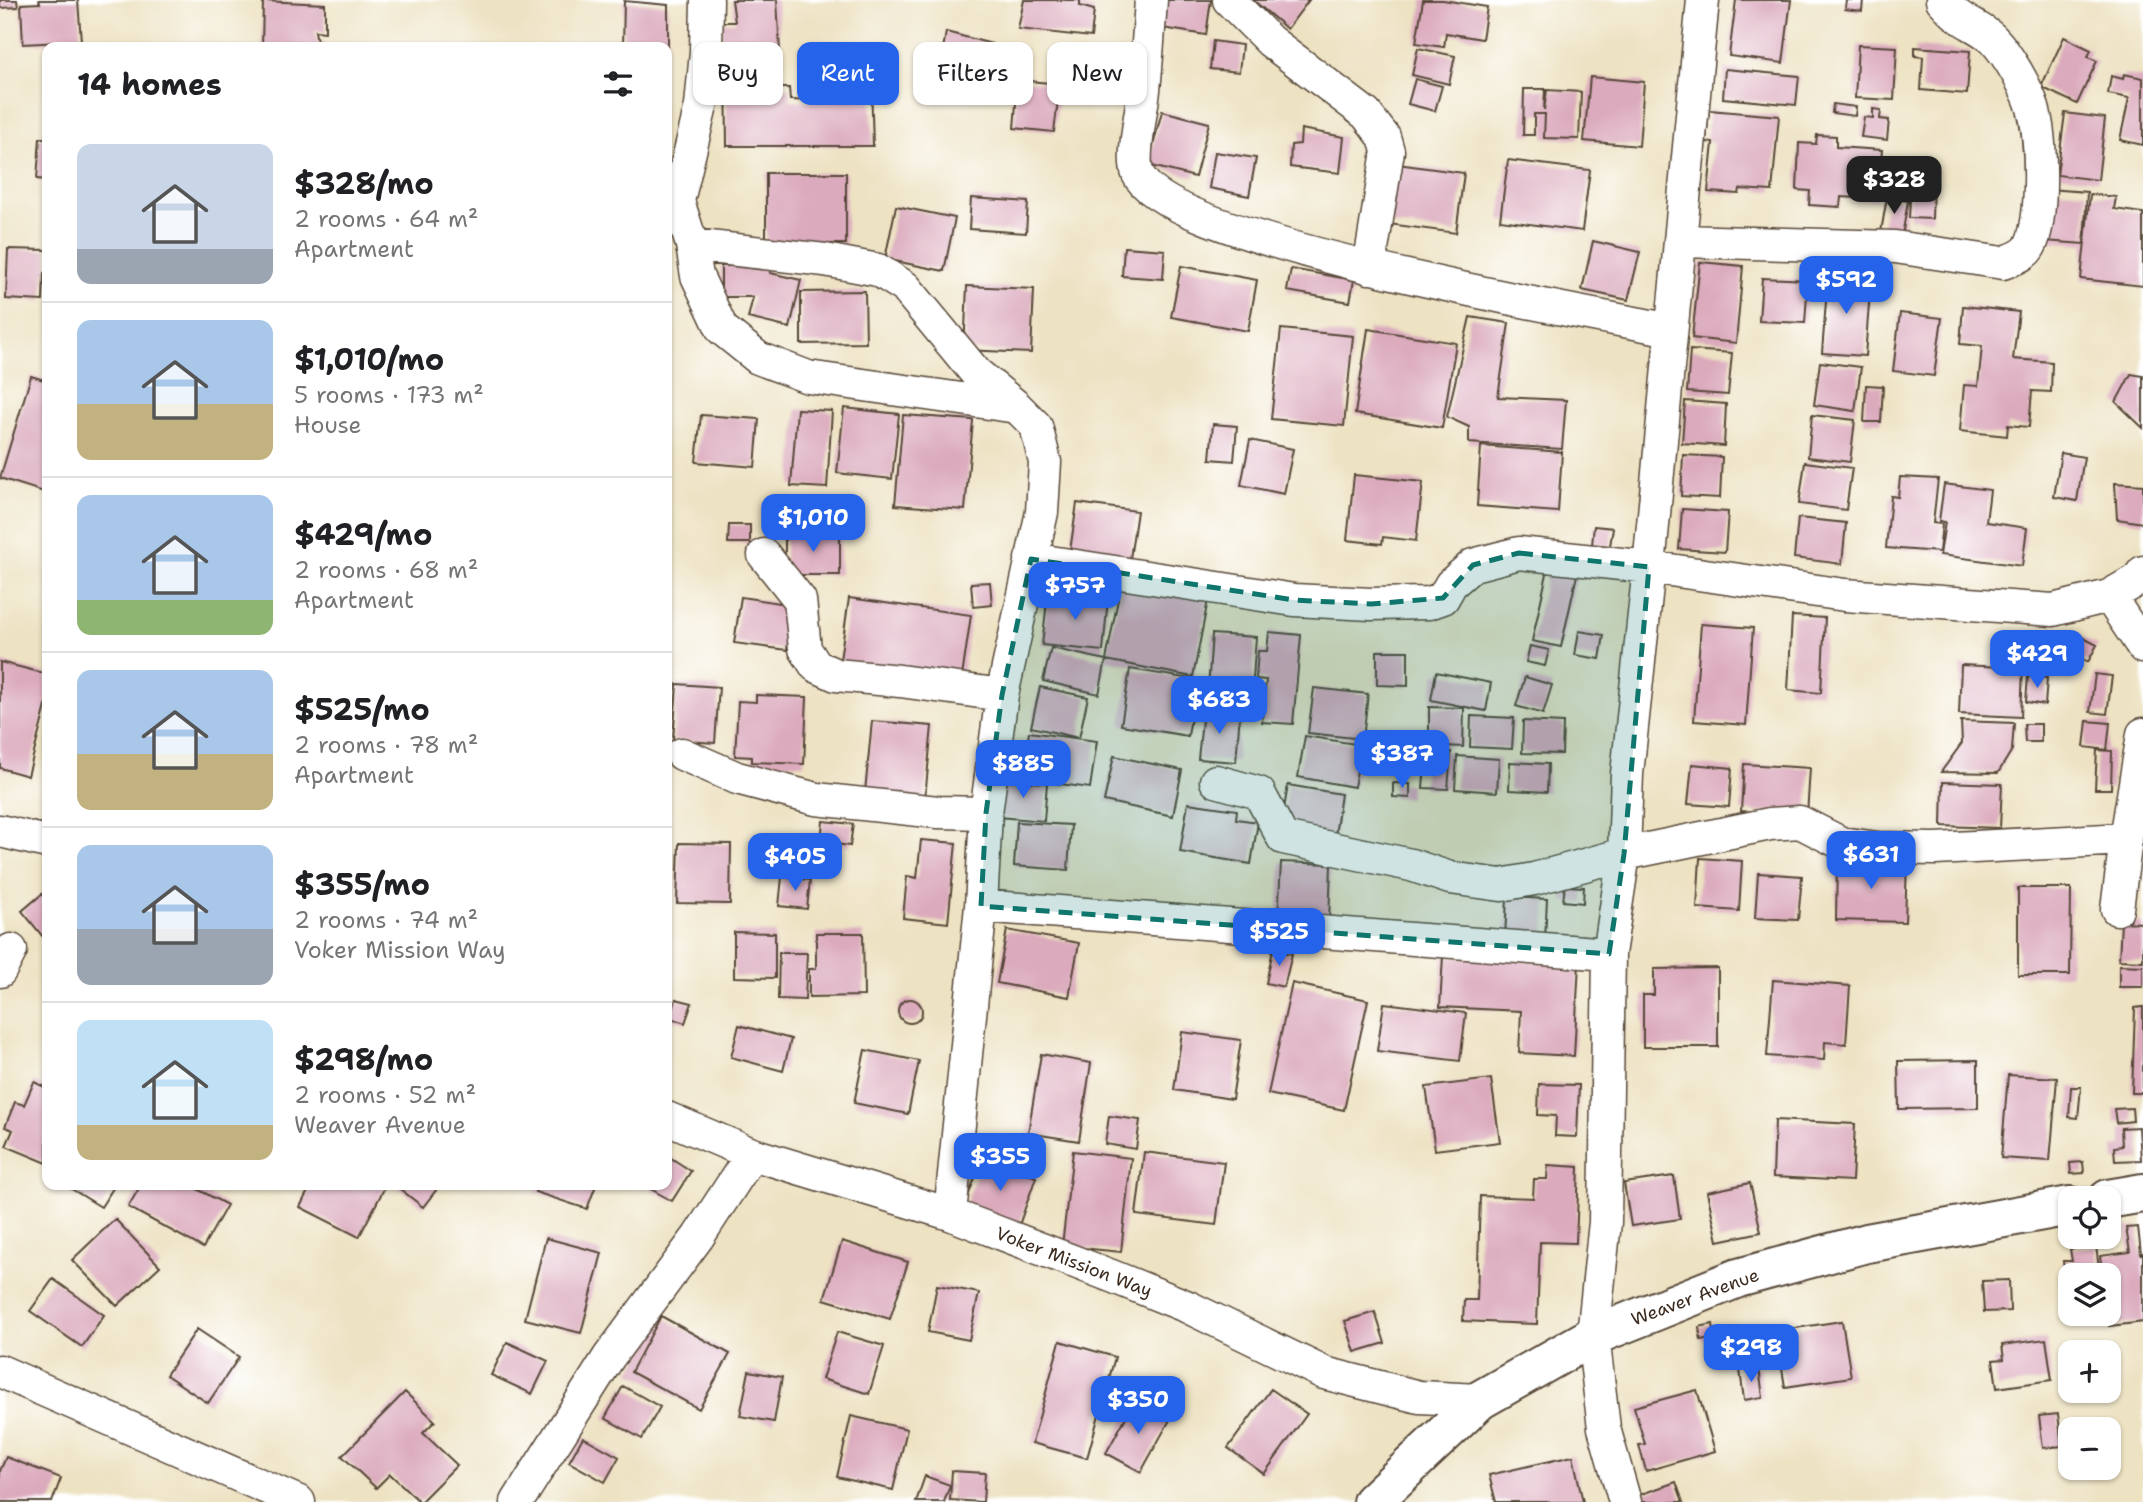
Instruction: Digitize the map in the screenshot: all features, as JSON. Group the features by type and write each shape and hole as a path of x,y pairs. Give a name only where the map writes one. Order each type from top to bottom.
{"street":[{"path":"707,0 701,106 678,201 692,245 697,276 722,329 758,358 808,377 1017,407"},
{"path":"1150,0 1136,171 1144,185 1198,214 1245,233 1369,268 1671,330"},
{"path":"1229,0 1270,41 1366,114 1384,137 1388,151 1369,268"},
{"path":"1625,1502 1604,1428 1593,1336 1605,1222 1609,954 1624,854 1627,774 1650,567 1703,0"},
{"path":"1680,241 1895,247 2003,262 2018,257 2029,248 2035,227 2040,171 2040,138 2033,107 2023,83 1993,38 1957,15 1942,0"},
{"path":"692,245 825,260 878,270 905,287 976,373 1037,426 1045,462 1042,512 1002,695 986,813 981,906 950,1214"},
{"path":"1031,559 1294,600 1371,604 1429,603 1443,598 1451,584 1473,565 1519,553 1650,567 1845,595 2053,610 2109,596 2137,580 2143,572"},
{"path":"764,555 800,600 805,649 816,666 836,675 1002,695"},
{"path":"2109,596 2143,647"},
{"path":"2117,909 2143,734"},
{"path":"682,754 737,778 816,799 938,812 986,813"},
{"path":"1216,781 1259,793 1272,822 1283,838 1410,865 1450,878 1502,885 1624,854 1770,824 1800,822 1841,843 1878,848 1935,849 2126,839"},
{"path":"0,831 42,841"},
{"path":"981,906 1609,954"},
{"name":"Voker Mission Way","path":"672,1120 752,1154 950,1214 1188,1307 1324,1373 1419,1397 1480,1400"},
{"path":"517,1502 609,1357 698,1237 752,1154"},
{"path":"2121,1197 2143,1193"},
{"name":"Weaver Avenue","path":"1373,1502 1480,1400 1593,1336 1738,1278 1867,1243 2058,1208"},
{"path":"0,1371 233,1489 299,1502"}],"highlighted area":[{"path":"1519,553 1649,567 1624,854 1609,954 981,906 986,813 1002,695 1031,559 1294,600 1371,604 1443,598 1473,565"}],"building":[{"path":"0,0 17,0 18,7 0,8"},
{"path":"39,0 78,0 81,41 23,44 21,4 40,3"},
{"path":"732,0 777,0 779,42 722,42 722,22 735,22"},
{"path":"1024,0 1080,0 1080,6 1094,10 1091,37 1018,29"},
{"path":"1160,0 1211,0 1206,35 1156,27"},
{"path":"1253,0 1309,0 1287,29"},
{"path":"1423,0 1443,0 1487,7 1482,39 1446,33 1444,47 1416,43"},
{"path":"1736,0 1791,0 1783,63 1729,56"},
{"path":"1846,0 1863,0 1862,11 1845,9"},
{"path":"263,1 325,4 325,32 315,31 317,42 262,42"},
{"path":"624,1 668,5 668,42 623,42"},
{"path":"946,32 984,42 944,42"},
{"path":"2064,37 2091,50 2088,57 2097,61 2077,104 2041,87"},
{"path":"1213,41 1242,45 1239,72 1210,69"},
{"path":"1858,45 1897,47 1894,100 1855,98"},
{"path":"1915,47 1970,51 1967,94 1921,90 1923,57 1915,56"},
{"path":"1418,48 1455,56 1449,84 1412,75"},
{"path":"1725,69 1799,76 1796,105 1723,98"},
{"path":"2124,74 2143,78 2143,145 2120,140 2129,98 2108,94 2111,76 2123,79"},
{"path":"1590,77 1644,82 1639,146 1584,141"},
{"path":"1415,79 1442,86 1435,111 1408,104"},
{"path":"1033,81 1047,83 1047,105 1057,105 1054,132 1014,128 1016,105 1033,105"},
{"path":"783,88 789,88 790,100 797,100 797,105 872,105 873,146 727,146 726,105 783,105"},
{"path":"1524,89 1545,89 1544,110 1547,90 1581,92 1579,139 1544,138 1545,114 1534,114 1534,135 1523,135"},
{"path":"1833,104 1856,107 1855,116 1832,113"},
{"path":"1873,109 1881,110 1880,119 1889,120 1887,140 1861,137 1864,117 1873,118"},
{"path":"1709,110 1779,116 1772,191 1740,189 1739,194 1708,192 1713,143 1706,142"},
{"path":"1162,111 1209,123 1195,177 1148,165"},
{"path":"2065,113 2105,118 2098,180 2057,175"},
{"path":"1301,129 1344,137 1340,173 1290,167 1291,145 1300,144"},
{"path":"1817,135 1836,136 1836,147 1882,150 1880,173 1886,173 1885,188 1876,188 1876,199 1841,197 1840,207 1809,205 1810,191 1797,190 1799,143 1816,144"},
{"path":"40,138 42,138 42,180 37,179"},
{"path":"1215,152 1256,158 1249,196 1209,188"},
{"path":"1508,160 1590,170 1582,231 1500,220"},
{"path":"1390,163 1464,173 1456,233 1381,223"},
{"path":"766,173 846,173 846,244 766,244"},
{"path":"1911,182 1933,183 1932,219 1909,218"},
{"path":"2048,189 2087,192 2084,244 2045,241"},
{"path":"2090,194 2116,197 2114,209 2143,213 2143,286 2081,279"},
{"path":"1887,197 1908,201 1902,236 1881,232"},
{"path":"971,198 1028,202 1026,233 969,229"},
{"path":"896,206 955,218 944,271 885,259"},
{"path":"1593,241 1640,252 1628,300 1582,290"},
{"path":"1124,247 1165,250 1163,279 1122,276"},
{"path":"8,249 42,250 42,301 6,299"},
{"path":"1700,262 1743,266 1736,343 1692,338"},
{"path":"770,265 770,273 801,280 790,328 748,318 753,297 721,297 721,266"},
{"path":"1181,266 1257,280 1248,331 1171,317"},
{"path":"1291,269 1354,280 1350,302 1287,291"},
{"path":"1828,275 1871,278 1865,356 1822,353"},
{"path":"1762,278 1808,280 1805,323 1759,321"},
{"path":"967,286 1034,289 1031,353 964,350"},
{"path":"865,291 866,343 801,344 801,292"},
{"path":"1963,306 2019,312 2013,359 2052,362 2051,392 2032,391 2029,427 2008,425 2007,436 1960,431 1964,385 1978,386 1982,346 1960,344"},
{"path":"1900,313 1942,318 1934,376 1893,371"},
{"path":"1470,317 1509,323 1498,397 1566,400 1562,449 1469,443 1469,427 1447,417"},
{"path":"1281,329 1353,336 1344,426 1271,419"},
{"path":"1368,329 1456,343 1442,428 1355,414"},
{"path":"1690,350 1732,353 1728,395 1687,392"},
{"path":"1820,362 1861,367 1855,411 1814,405"},
{"path":"2131,374 2143,376 2143,428 2116,402"},
{"path":"31,376 42,379 42,491 0,478"},
{"path":"1866,385 1883,386 1881,422 1864,422"},
{"path":"1685,401 1726,404 1724,446 1682,443"},
{"path":"844,408 899,414 892,479 837,473"},
{"path":"797,409 832,411 827,488 791,486"},
{"path":"701,415 759,419 755,467 696,462"},
{"path":"903,415 973,420 965,510 895,505"},
{"path":"1812,415 1855,420 1850,462 1808,457"},
{"path":"1213,424 1237,426 1234,461 1210,459"},
{"path":"1250,440 1293,449 1284,494 1241,485"},
{"path":"1481,446 1562,452 1558,512 1477,506"},
{"path":"2061,453 2084,457 2077,501 2054,497"},
{"path":"1683,455 1722,457 1720,498 1681,496"},
{"path":"1805,462 1852,468 1846,510 1799,504"},
{"path":"1354,475 1423,482 1416,541 1383,537 1382,544 1347,540"},
{"path":"1900,477 1938,479 1933,523 1942,524 1939,552 1886,548 1891,496 1898,497"},
{"path":"2115,483 2143,485 2143,523 2117,519"},
{"path":"1944,484 1990,490 1986,522 2027,528 2022,566 1940,555 1945,522 1939,521"},
{"path":"1077,503 1137,511 1130,559 1070,551"},
{"path":"1682,509 1728,512 1725,552 1679,549"},
{"path":"1798,518 1846,523 1842,564 1794,558"},
{"path":"729,525 750,525 750,543 728,543"},
{"path":"1594,526 1613,528 1610,546 1592,545"},
{"path":"785,534 840,534 840,575 785,575"},
{"path":"1548,569 1577,575 1561,647 1532,641"},
{"path":"1122,579 1209,595 1193,677 1106,660"},
{"path":"990,582 992,605 973,607 971,583"},
{"path":"1048,592 1108,598 1103,651 1042,645"},
{"path":"741,597 793,605 787,650 734,643"},
{"path":"849,598 971,615 962,677 840,660"},
{"path":"1792,616 1825,618 1821,693 1788,690"},
{"path":"1701,624 1753,628 1746,725 1694,721"},
{"path":"1579,631 1604,635 1600,659 1575,655"},
{"path":"1269,632 1301,635 1293,724 1262,722 1266,680 1256,679 1258,651 1267,651"},
{"path":"2074,633 2097,645 2088,662 2065,651"},
{"path":"1212,634 1256,637 1252,692 1208,689"},
{"path":"2018,642 2033,643 2032,663 2016,662"},
{"path":"1530,646 1549,650 1545,666 1526,662"},
{"path":"1051,648 1106,660 1099,694 1043,681"},
{"path":"1377,651 1408,651 1408,686 1377,685"},
{"path":"0,662 42,673 42,721 28,776 0,768"},
{"path":"1961,665 2023,668 2021,717 1959,714"},
{"path":"1130,669 1197,680 1188,736 1121,725"},
{"path":"1436,672 1491,683 1486,711 1431,700"},
{"path":"2095,674 2112,676 2107,714 2090,712"},
{"path":"2028,676 2047,678 2045,705 2026,702"},
{"path":"1525,677 1552,685 1543,714 1516,706"},
{"path":"677,684 719,687 715,743 673,740"},
{"path":"1040,687 1088,697 1079,738 1031,727"},
{"path":"1314,688 1368,694 1363,739 1308,733"},
{"path":"756,695 807,697 804,764 752,762 752,757 735,756 738,701 756,702"},
{"path":"1429,707 1464,708 1463,747 1429,745"},
{"path":"1203,710 1240,713 1236,762 1198,759"},
{"path":"1471,716 1514,718 1512,749 1470,747"},
{"path":"872,721 932,726 925,798 865,792"},
{"path":"1523,721 1563,723 1562,754 1522,753"},
{"path":"1961,721 2014,723 2012,750 1998,773 1941,772 1962,743"},
{"path":"2087,721 2110,723 2107,750 2084,747"},
{"path":"2024,724 2041,724 2041,742 2025,742"},
{"path":"1029,732 1097,741 1090,788 1022,779"},
{"path":"1305,736 1362,745 1354,787 1298,777"},
{"path":"1426,750 1451,752 1448,789 1423,788"},
{"path":"2097,750 2112,751 2111,789 2095,789"},
{"path":"1114,756 1182,770 1173,816 1104,801"},
{"path":"1457,756 1499,759 1497,792 1455,789"},
{"path":"996,758 1021,760 1019,779 994,777"},
{"path":"1510,762 1548,764 1547,792 1509,790"},
{"path":"1692,764 1732,768 1729,807 1688,804"},
{"path":"1744,764 1810,768 1807,816 1741,811"},
{"path":"1002,780 1047,783 1044,821 999,817"},
{"path":"1943,782 2002,784 2000,828 1942,826"},
{"path":"1393,783 1410,784 1410,798 1393,797"},
{"path":"1288,785 1341,794 1335,836 1281,827"},
{"path":"1188,803 1237,810 1236,819 1258,822 1251,864 1180,852"},
{"path":"823,821 853,824 850,846 821,842"},
{"path":"1017,822 1071,825 1068,870 1014,866"},
{"path":"921,840 956,843 948,923 903,918 907,876 917,878"},
{"path":"679,843 731,844 730,904 677,903"},
{"path":"1700,858 1742,861 1739,911 1697,908"},
{"path":"1837,860 1907,861 1905,922 1836,920"},
{"path":"1281,862 1331,864 1329,923 1278,921"},
{"path":"1758,873 1802,876 1798,920 1755,918"},
{"path":"782,877 810,880 807,909 779,906"},
{"path":"1565,886 1584,887 1583,903 1563,901"},
{"path":"2018,888 2071,888 2070,975 2018,975"},
{"path":"42,894 42,936 22,911"},
{"path":"1507,897 1547,899 1545,940 1505,939"},
{"path":"2121,922 2143,923 2143,961 2119,960"},
{"path":"1007,930 1079,943 1069,997 997,983"},
{"path":"734,932 775,933 775,978 734,977"},
{"path":"816,933 863,933 864,996 809,997 809,969 816,969"},
{"path":"1273,950 1292,954 1284,987 1266,983"},
{"path":"779,953 807,953 805,1000 778,999"},
{"path":"1443,956 1579,963 1574,1056 1519,1053 1521,1011 1440,1007"},
{"path":"2119,965 2143,966 2143,987 2119,987"},
{"path":"1718,968 1718,1047 1643,1047 1643,995 1654,995 1654,969"},
{"path":"1773,980 1850,986 1846,1044 1825,1042 1824,1060 1767,1056"},
{"path":"1292,983 1368,1000 1344,1110 1268,1094"},
{"path":"676,999 692,1003 685,1023 672,1019"},
{"path":"910,999 919,1002 922,1011 919,1020 910,1023 901,1020 898,1011 901,1002"},
{"path":"1384,1003 1466,1013 1460,1061 1377,1051"},
{"path":"2143,1007 2143,1093 2132,1093 2135,1008"},
{"path":"739,1025 791,1039 783,1071 731,1057"},
{"path":"1182,1032 1241,1040 1232,1099 1174,1090"},
{"path":"865,1050 919,1061 908,1114 854,1103"},
{"path":"1041,1054 1091,1063 1079,1141 1028,1133"},
{"path":"1978,1060 1978,1108 1899,1109 1898,1061"},
{"path":"2008,1075 2057,1078 2050,1161 2001,1158"},
{"path":"1491,1079 1500,1142 1435,1150 1426,1087"},
{"path":"34,1082 42,1086 42,1161 6,1146 13,1130 5,1127 15,1102 24,1105"},
{"path":"1539,1084 1579,1085 1577,1137 1555,1136 1556,1116 1538,1115"},
{"path":"2071,1087 2081,1087 2078,1118 2069,1117"},
{"path":"2132,1108 2133,1121 2116,1123 2114,1109"},
{"path":"1109,1116 1140,1120 1136,1149 1105,1144"},
{"path":"1775,1120 1855,1124 1852,1181 1773,1177"},
{"path":"2139,1127 2141,1160 2115,1161 2114,1147 2122,1146 2121,1128"},
{"path":"1073,1151 1131,1158 1121,1252 1062,1246"},
{"path":"1144,1152 1224,1162 1216,1225 1136,1215"},
{"path":"982,1158 1036,1177 1018,1228 964,1208"},
{"path":"672,1159 691,1171 672,1201 653,1190 672,1190"},
{"path":"2083,1162 2084,1173 2071,1174 2070,1163"},
{"path":"1548,1165 1579,1167 1576,1243 1540,1242 1537,1324 1463,1321 1464,1300 1477,1300 1480,1196 1533,1198 1534,1179 1547,1179"},
{"path":"1674,1176 1680,1219 1631,1226 1624,1183"},
{"path":"1750,1183 1761,1232 1718,1241 1707,1192"},
{"path":"73,1190 112,1190 101,1207"},
{"path":"138,1190 199,1190 227,1205 203,1248 128,1207"},
{"path":"308,1190 383,1190 359,1237 300,1207"},
{"path":"401,1190 436,1190 423,1207"},
{"path":"536,1190 594,1190 587,1209 535,1192"},
{"path":"115,1219 160,1266 117,1306 72,1260"},
{"path":"2138,1227 2141,1254 2143,1253 2143,1322 2121,1325 2121,1263 2101,1263 2100,1256 2130,1252 2126,1228"},
{"path":"546,1238 602,1253 581,1333 525,1319"},
{"path":"842,1241 908,1262 890,1319 824,1299"},
{"path":"2070,1249 2096,1249 2098,1263 2063,1261 2072,1261"},
{"path":"53,1279 104,1315 82,1347 30,1311"},
{"path":"2009,1280 2010,1311 1984,1312 1982,1281"},
{"path":"937,1285 979,1293 969,1340 928,1332"},
{"path":"1375,1312 1385,1343 1355,1352 1345,1321"},
{"path":"661,1316 730,1354 699,1409 631,1372"},
{"path":"1842,1321 1851,1377 1785,1387 1776,1331"},
{"path":"1713,1324 1715,1337 1701,1340 1699,1327"},
{"path":"197,1329 239,1357 208,1403 166,1375"},
{"path":"837,1332 884,1346 869,1394 822,1379"},
{"path":"2046,1339 2052,1380 1997,1388 1993,1360 2004,1359 2002,1345"},
{"path":"1060,1341 1115,1357 1087,1458 1032,1443"},
{"path":"507,1342 548,1361 532,1394 491,1375"},
{"path":"1759,1368 1763,1397 1744,1400 1740,1370"},
{"path":"749,1371 782,1377 774,1422 740,1416"},
{"path":"623,1386 660,1407 642,1439 605,1418"},
{"path":"1271,1389 1307,1414 1264,1474 1228,1448"},
{"path":"1697,1390 1715,1451 1646,1471 1639,1445 1645,1444 1634,1407"},
{"path":"405,1392 435,1421 423,1433 457,1465 420,1502 390,1474 376,1488 342,1456"},
{"path":"1136,1399 1171,1418 1141,1472 1106,1453"},
{"path":"2058,1414 2058,1446 2043,1448 2039,1416"},
{"path":"851,1416 907,1429 893,1490 837,1477"},
{"path":"583,1437 619,1457 605,1482 569,1462"},
{"path":"1573,1456 1583,1502 1496,1502 1489,1475"},
{"path":"6,1457 61,1478 52,1502 0,1502 0,1471"},
{"path":"952,1471 985,1473 983,1502 950,1500"},
{"path":"925,1476 950,1485 944,1502 916,1502"},
{"path":"1676,1482 1683,1502 1631,1502 1630,1498"}]}
